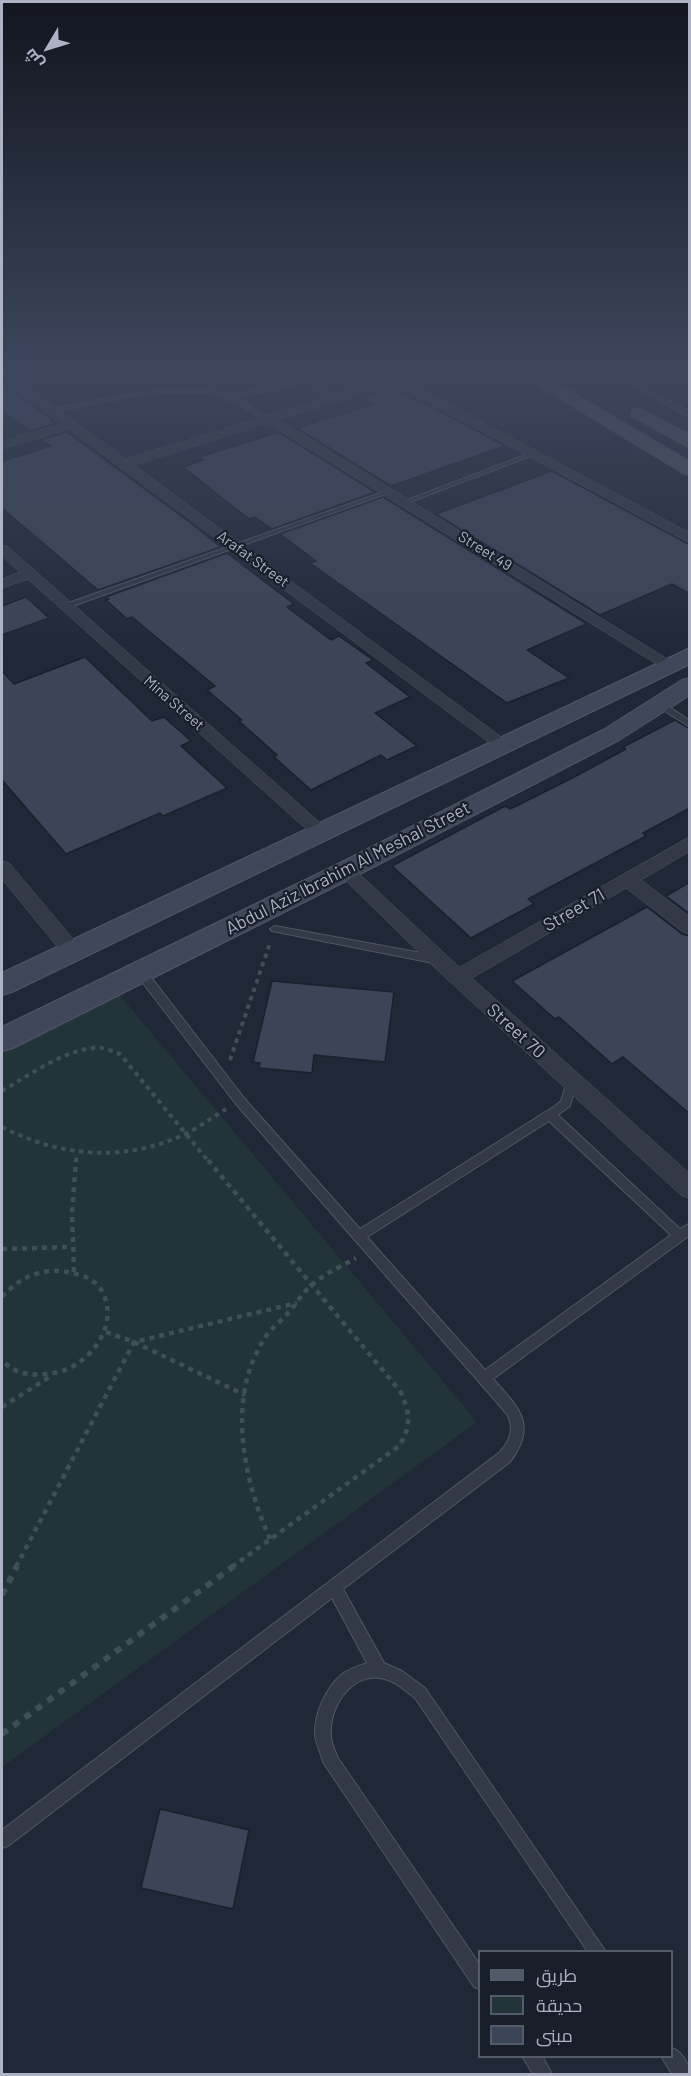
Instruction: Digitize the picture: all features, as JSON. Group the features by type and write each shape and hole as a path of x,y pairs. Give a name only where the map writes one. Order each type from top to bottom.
{"main road":[{"path":"2,984 680,660"},
{"name":"Abdul Aziz Ibrahim Al Meshal Street","path":"2,1040 345,871 611,735 658,703 690,685"},
{"path":"574,710 594,712 603,716 612,728 611,735"},
{"path":"243,869 237,877 237,887 242,896 260,903 281,903"},
{"path":"187,896 200,897 219,906 224,914 225,923 222,931"}],"street":[{"name":"Arafat Street","path":"133,471 504,745"},
{"name":"Street 49","path":"353,471 680,660"},
{"path":"564,471 690,539"},
{"name":"Mina Street","path":"2,549 320,832"},
{"path":"2,584 29,574"},
{"name":"Street 71","path":"458,977 690,843"},
{"path":"2,867 72,951"},
{"name":"Street 70","path":"345,871 690,1189"},
{"path":"627,879 690,927"}],"lane":[{"path":"405,502 488,471"},
{"path":"64,606 387,492"},
{"path":"658,703 690,725"},
{"path":"275,929 439,960"},
{"path":"2,1840 505,1457 514,1447 519,1435 518,1419 240,1101 140,971"},
{"path":"359,1236 550,1115 566,1103 572,1081"},
{"path":"484,1378 684,1231 550,1115"},
{"path":"334,1588 379,1670"},
{"path":"478,1978 340,1776 329,1754 323,1737 326,1711 338,1688 357,1674 379,1670 402,1677 420,1694 597,1950"},
{"path":"532,2058 543,2074"},
{"path":"671,2058 683,2074"}],"path":[{"path":"224,1080 275,929"},
{"path":"2,1091 76,1053 101,1048 120,1054 400,1391 411,1420 408,1434 399,1446 2,1734"},
{"path":"2,1127 44,1146 77,1153 120,1152 147,1148 186,1133 240,1101"},
{"path":"74,1272 71,1247 72,1198 77,1153"},
{"path":"2,1249 71,1247"},
{"path":"270,1539 260,1520 245,1464 243,1432 245,1395 251,1367 269,1333 312,1285 370,1249"},
{"path":"2,1297 8,1289 26,1277 46,1270 74,1272 94,1283 107,1301 109,1316 106,1332 88,1358 71,1370 51,1376 2,1407"},
{"path":"2,1595 134,1342 297,1303"},
{"path":"106,1332 134,1342 245,1395"},
{"path":"2,1360 5,1365 26,1375 51,1376"}],"green space":[{"path":"118,993 477,1422 2,1767 2,1050"}],"building":[{"path":"2,471 120,471 221,547 98,590 2,508"},
{"path":"188,471 341,471 375,492 272,529 255,517 249,519"},
{"path":"366,471 434,471 391,486"},
{"path":"552,471 690,545 690,594 672,584 600,615 436,514"},
{"path":"383,497 584,622 586,624 527,650 569,678 507,703 310,563 316,561 280,534"},
{"path":"227,553 294,604 287,607 331,640 339,636 373,660 366,663 410,697 375,713 417,746 387,760 381,755 311,790 274,757 277,755 239,721 242,720 207,690 215,686 132,617 127,619 106,600 109,599 106,597"},
{"path":"26,597 49,618 2,635 2,606"},
{"path":"85,657 152,721 164,717 191,741 181,746 227,788 163,816 160,813 66,854 2,780 2,671 14,684"},
{"path":"675,720 690,729 690,808 643,833 646,836 528,899 534,904 471,938 392,866 505,806 510,809 574,777 626,749 623,747"},
{"path":"690,882 690,914 666,896"},
{"path":"647,907 682,934 690,936 690,1114 623,1057 612,1064 559,1017 555,1019 512,981"},
{"path":"272,981 394,992 385,1062 314,1055 312,1073 259,1068 260,1063 253,1062"},
{"path":"160,1809 249,1830 233,1909 141,1888"}]}
